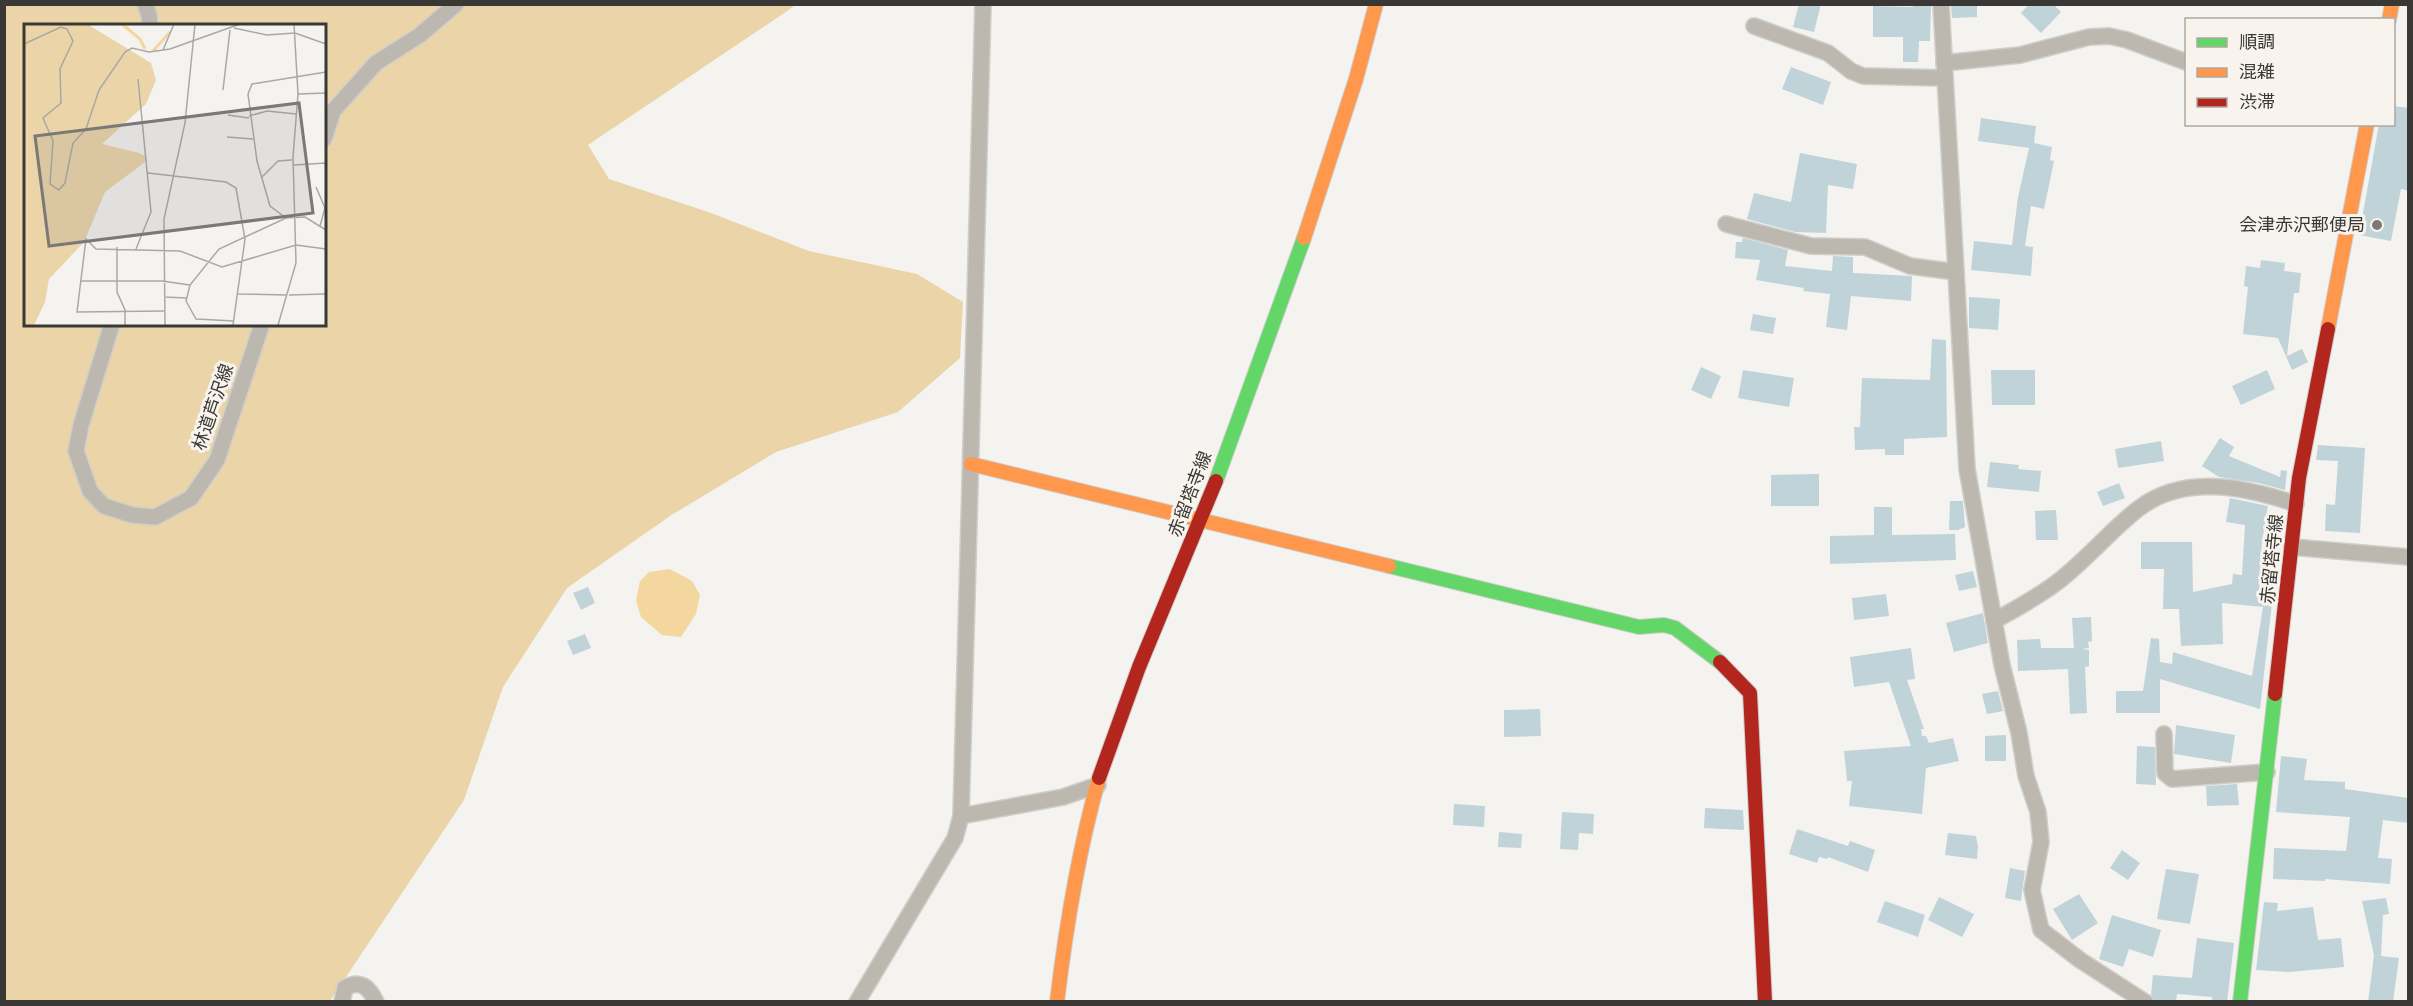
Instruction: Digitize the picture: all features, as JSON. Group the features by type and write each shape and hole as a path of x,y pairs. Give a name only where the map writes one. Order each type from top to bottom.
{"main road":[{"name":"赤留塔寺線","path":"1057,1002 1071,893 1089,813 1146,651 1200,520 1305,241 1365,55 1376,4"},
{"name":"赤留塔寺線","path":"2240,1002 2299,478 2367,126"},
{"path":"971,464 1639,627 1669,625 1725,666 1750,693 1765,1002"}],"street":[{"path":"145,4 150,24"},
{"path":"326,132 333,111 376,63 420,35 456,4"},
{"path":"857,1002 956,838 961,816 983,4"},
{"path":"1941,4 1967,469 1994,621 2026,776 2038,812 2041,842 2032,890 2041,930 2080,960 2145,1002"},
{"path":"1754,26 1828,53 1851,71 1863,76 1945,71 2089,37 2109,36 2127,40 2185,61"},
{"path":"1726,224 1811,246 1865,247 1910,266 1956,272"},
{"name":"林道芦沢線","path":"111,326 81,425 76,451 90,490 104,506 132,515 155,518 191,498 217,460 261,326"},
{"path":"1994,621 2062,579 2132,514 2158,496 2202,486 2247,489 2296,504"},
{"path":"2292,547 2409,557"},
{"path":"2164,734 2165,772 2167,777 2172,779 2267,772"},
{"path":"961,816 1063,797 1098,785"},
{"path":"342,1002 345,988 354,983 362,984 371,991 375,1002"}],"shaded area":[{"path":"5,5 796,5 588,145 609,179 711,213 809,251 917,274 963,302 960,358 898,412 776,452 670,516 567,588 503,687 464,800 330,1001 5,1002"},
{"path":"670,569 692,581 700,595 696,614 681,637 662,635 641,617 636,600 640,581 649,572"}],"building":[{"path":"1799,4 1821,4 1814,32 1793,27"},
{"path":"1912,4 1931,4 1930,41 1919,41 1918,62 1903,62 1903,37 1873,37 1873,6 1913,7"},
{"path":"1951,4 1977,4 1977,17 1952,18"},
{"path":"2029,4 2053,4 2061,12 2041,33 2021,13"},
{"path":"1791,67 1831,82 1823,105 1782,89"},
{"path":"2395,106 2409,108 2409,191 2401,189 2391,241 2359,235 2379,126 2395,126"},
{"path":"1981,118 2036,126 2034,143 2052,147 2050,160 2054,161 2044,209 2031,206 2025,246 2033,247 2031,276 1971,270 1974,241 2012,245 2018,197 2029,148 1978,141"},
{"path":"1800,153 1857,164 1853,189 1828,185 1826,233 1795,232 1747,219 1754,193 1791,202"},
{"path":"1743,238 1788,250 1785,266 1832,271 1833,256 1853,257 1853,273 1912,276 1911,301 1851,296 1847,330 1826,327 1830,294 1803,291 1804,288 1756,280 1760,260 1735,258 1736,242 1742,242"},
{"path":"2261,260 2285,263 2284,271 2301,273 2299,293 2294,293 2287,356 2302,349 2308,362 2292,370 2278,338 2243,334 2248,287 2244,286 2246,266 2260,268"},
{"path":"1969,297 2000,299 1998,330 1969,328"},
{"path":"1753,314 1776,318 1773,334 1750,330"},
{"path":"1932,339 1946,340 1947,437 1904,439 1904,455 1885,455 1885,449 1855,450 1854,427 1860,427 1862,378 1930,380"},
{"path":"1701,367 1721,376 1711,399 1691,390"},
{"path":"1743,370 1794,378 1789,407 1738,398"},
{"path":"1991,370 2035,370 2035,405 1992,405"},
{"path":"2267,370 2275,389 2241,405 2232,386"},
{"path":"2220,438 2234,447 2229,456 2280,477 2281,470 2287,471 2285,490 2259,483 2219,477 2202,466"},
{"path":"2161,441 2164,461 2118,468 2115,449"},
{"path":"2318,445 2365,448 2360,533 2325,531 2326,504 2335,505 2338,461 2316,460"},
{"path":"1990,462 2019,465 2018,469 2041,471 2039,492 1987,487"},
{"path":"1819,474 1819,506 1771,506 1771,475"},
{"path":"2119,483 2125,498 2103,506 2097,492"},
{"path":"2230,498 2268,506 2262,542 2260,576 2275,577 2260,709 2160,679 2160,713 2116,713 2116,691 2143,691 2151,638 2159,639 2160,662 2172,664 2173,652 2252,676 2263,607 2222,603 2223,644 2181,646 2179,609 2163,609 2164,569 2141,569 2141,542 2192,542 2193,592 2232,584 2233,574 2242,575 2245,525 2226,522"},
{"path":"1950,501 1963,501 1965,527 1958,530 1949,530"},
{"path":"1874,507 1892,507 1892,535 1955,534 1956,560 1830,564 1830,536 1874,535"},
{"path":"2056,510 2058,540 2036,540 2035,511"},
{"path":"1973,571 1977,587 1959,591 1955,575"},
{"path":"588,587 595,603 581,610 573,593"},
{"path":"1886,594 1889,616 1854,620 1852,598"},
{"path":"1983,613 1988,643 1954,652 1946,623"},
{"path":"2091,617 2092,641 2088,642 2089,648 2082,649 2089,650 2089,666 2085,667 2087,713 2070,714 2068,669 2018,671 2017,640 2040,639 2041,648 2074,648 2072,618"},
{"path":"585,634 591,648 573,655 567,641"},
{"path":"1911,648 1915,679 1907,680 1924,729 1921,729 1922,736 1926,736 1929,743 1953,738 1959,761 1926,768 1922,814 1849,806 1852,781 1847,781 1844,751 1911,746 1889,682 1854,687 1850,657"},
{"path":"1998,691 2003,711 1987,714 1982,694"},
{"path":"1540,709 1541,736 1504,737 1504,710"},
{"path":"2176,725 2235,735 2231,763 2174,754"},
{"path":"2006,735 2006,761 1985,761 1985,736"},
{"path":"2137,746 2155,747 2156,785 2136,784"},
{"path":"2281,756 2307,759 2304,780 2345,782 2345,789 2409,798 2409,823 2383,820 2378,858 2392,859 2390,884 2325,879 2325,881 2273,879 2274,848 2346,851 2350,817 2276,812"},
{"path":"2237,784 2239,805 2207,806 2206,786"},
{"path":"1454,804 1485,806 1484,827 1453,825"},
{"path":"1705,808 1743,810 1744,830 1704,828"},
{"path":"1562,812 1594,814 1593,834 1579,833 1578,850 1560,849"},
{"path":"1797,829 1848,846 1850,841 1875,850 1868,872 1828,857 1827,859 1819,857 1817,863 1789,854"},
{"path":"1499,832 1522,834 1521,848 1498,847"},
{"path":"1948,833 1976,836 1977,859 1945,855"},
{"path":"2122,850 2140,863 2128,880 2110,868"},
{"path":"2010,868 2025,871 2021,901 2005,898"},
{"path":"2166,869 2199,874 2190,924 2157,919"},
{"path":"2079,894 2098,923 2072,940 2053,909"},
{"path":"1939,897 1974,914 1962,937 1928,920"},
{"path":"2386,898 2389,914 2383,915 2381,956 2399,958 2393,1002 2368,1002 2374,955 2362,901"},
{"path":"1885,901 1925,915 1918,937 1877,922"},
{"path":"2264,902 2278,903 2277,911 2313,907 2318,940 2341,938 2344,967 2289,972 2256,970"},
{"path":"2112,915 2161,930 2153,957 2129,949 2123,967 2099,959"},
{"path":"2197,938 2234,943 2227,1002 2212,1002 2212,997 2177,994 2176,1002 2155,1002 2151,995 2153,975 2192,978"}],"traffic: fast":[{"path":"1216,481 1304,238"},
{"path":"1389,566 1639,627 1664,625 1675,628 1720,662"},
{"path":"2240,1002 2275,694"}],"traffic: slow":[{"path":"1304,238 1356,79 1376,4"},
{"path":"2389,18 2392,4"},
{"path":"2328,329 2367,126"},
{"path":"971,464 1389,566"},
{"path":"1057,1002 1074,889 1099,778"}],"traffic: jam":[{"path":"2275,694 2299,478 2328,329"},
{"path":"1099,778 1139,667 1216,481"},
{"path":"1720,662 1750,693 1765,1002"}],"place":[{"name":"会津赤沢郵便局","path":"2377,225"}]}
